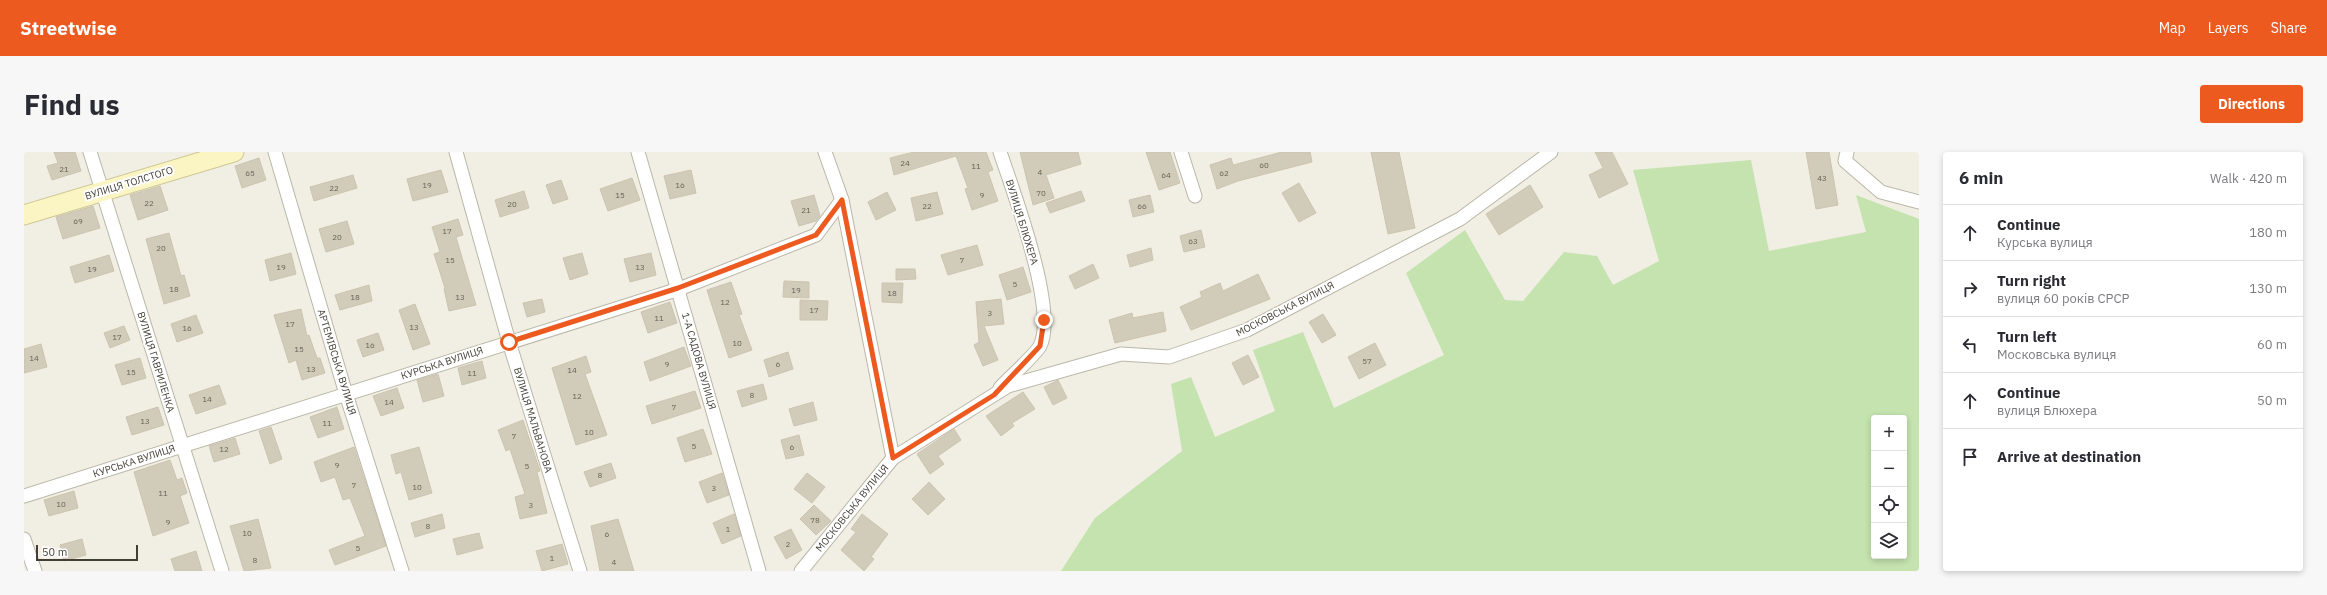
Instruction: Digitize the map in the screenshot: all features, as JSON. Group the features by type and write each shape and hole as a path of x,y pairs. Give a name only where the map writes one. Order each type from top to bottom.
{"street":[{"name":"ВУЛИЦЯ ГАВРИЛЕНКА","path":"90,152 222,571"},
{"name":"ВУЛИЦЯ ТОЛСТОГО","path":"24,216 234,152"},
{"name":"АРТЕМІВСЬКА ВУЛИЦЯ","path":"275,152 346,394 402,571"},
{"name":"ВУЛИЦЯ МАЛЬВАНОВА","path":"456,152 509,342 580,571"},
{"name":"1-А САДОВА ВУЛИЦЯ","path":"638,152 759,571"},
{"path":"825,152 842,200 893,458"},
{"name":"ВУЛИЦЯ БЛЮХЕРА","path":"994,395 1040,346 1044,320 1036,264 1000,152"},
{"path":"1181,152 1195,196"},
{"name":"МОСКОВСЬКА ВУЛИЦЯ","path":"801,571 893,458 1008,386 1121,354 1169,357 1247,330 1460,220 1551,152"},
{"path":"1847,152 1845,161 1881,192 1919,202"},
{"name":"КУРСЬКА ВУЛИЦЯ","path":"24,496 678,288 816,235 842,200"},
{"path":"24,539 35,571"}],"green space":[{"path":"1751,160 1769,251 1866,232 1856,195 1919,219 1919,571 1061,571 1095,518 1182,451 1171,384 1191,377 1215,437 1275,411 1253,350 1303,332 1334,408 1444,355 1406,273 1465,230 1505,300 1523,301 1564,252 1597,256 1613,285 1659,261 1633,170"}],"building":[{"path":"54,152 75,152 81,171 52,180 47,166 58,163"},
{"path":"914,152 986,152 993,170 988,172 998,201 972,210 965,189 968,188 956,156 894,175 890,158"},
{"path":"1020,152 1078,152 1081,164 1046,175 1054,198 1033,205"},
{"path":"1146,152 1170,152 1180,183 1159,190"},
{"path":"1282,152 1310,152 1312,162 1238,181 1217,189 1210,165 1231,158 1233,165"},
{"path":"1371,152 1399,152 1415,228 1388,234"},
{"path":"1595,152 1612,152 1628,184 1599,198 1589,175 1603,168"},
{"path":"1806,152 1829,152 1838,205 1816,209"},
{"path":"259,158 266,180 242,188 235,166"},
{"path":"441,170 448,192 413,201 407,179"},
{"path":"691,170 696,193 670,199 664,176"},
{"path":"353,175 357,188 314,201 310,187"},
{"path":"632,178 640,200 608,211 600,189"},
{"path":"561,180 568,199 553,204 546,185"},
{"path":"1299,183 1316,213 1299,222 1282,193"},
{"path":"1530,185 1543,207 1499,235 1486,214"},
{"path":"160,186 168,210 138,220 130,195"},
{"path":"524,191 529,208 500,217 495,200"},
{"path":"1081,191 1085,201 1050,213 1046,203"},
{"path":"887,192 896,210 876,220 868,202"},
{"path":"937,192 943,214 916,221 911,198"},
{"path":"814,195 820,216 816,221 799,226 791,201"},
{"path":"1150,195 1154,212 1133,217 1129,200"},
{"path":"93,206 100,228 63,239 56,217"},
{"path":"458,219 463,235 456,237 476,305 449,311 445,288 434,254 440,252 432,227"},
{"path":"347,221 354,244 326,252 319,229"},
{"path":"1201,230 1205,247 1184,252 1180,236"},
{"path":"169,233 181,276 184,275 190,296 164,304 146,239"},
{"path":"977,245 983,265 948,275 941,255"},
{"path":"1151,248 1153,260 1130,267 1127,255"},
{"path":"291,253 296,274 270,281 265,260"},
{"path":"582,253 588,274 570,280 563,258"},
{"path":"651,253 656,275 630,282 624,259"},
{"path":"109,255 114,271 75,283 70,267"},
{"path":"1093,264 1099,278 1075,289 1069,276"},
{"path":"1023,267 1031,292 1007,300 999,275"},
{"path":"896,269 915,269 916,279 896,280"},
{"path":"1258,274 1270,299 1191,330 1180,307 1202,297 1200,292 1220,283 1223,291"},
{"path":"784,281 809,282 809,298 783,297"},
{"path":"731,282 742,314 739,315 752,350 729,358 707,290"},
{"path":"882,283 903,283 902,303 882,302"},
{"path":"369,285 372,301 340,310 335,295"},
{"path":"542,299 545,312 527,317 523,303"},
{"path":"1001,299 1004,324 984,326 998,360 983,366 974,345 979,342 976,302"},
{"path":"800,300 828,301 827,320 800,320"},
{"path":"670,302 677,323 648,333 641,312"},
{"path":"415,304 430,344 413,350 399,310"},
{"path":"301,309 307,336 309,335 317,358 320,358 325,373 302,380 296,360 289,363 274,315"},
{"path":"1163,312 1166,331 1115,343 1109,320 1132,313 1133,318"},
{"path":"1323,314 1336,335 1322,343 1309,322"},
{"path":"196,315 203,333 177,342 171,324"},
{"path":"124,326 130,340 110,348 104,333"},
{"path":"378,333 384,350 363,357 357,340"},
{"path":"1375,343 1386,365 1359,379 1348,357"},
{"path":"41,344 47,367 24,373 24,349"},
{"path":"684,347 691,366 650,381 644,362"},
{"path":"788,352 793,369 769,377 764,360"},
{"path":"1248,355 1259,377 1243,385 1232,363"},
{"path":"586,356 591,372 585,374 607,435 576,445 552,368"},
{"path":"140,358 146,378 122,385 115,365"},
{"path":"482,361 486,378 462,385 458,368"},
{"path":"438,374 444,396 423,402 417,380"},
{"path":"1058,380 1067,398 1053,405 1044,387"},
{"path":"763,384 767,399 742,407 737,391"},
{"path":"219,385 226,404 196,414 189,395"},
{"path":"397,388 404,408 381,416 373,396"},
{"path":"695,391 701,408 652,424 646,406"},
{"path":"1023,392 1035,409 1012,423 1014,426 1001,436 986,416"},
{"path":"813,402 817,420 794,426 789,409"},
{"path":"158,407 164,425 132,435 126,417"},
{"path":"337,407 344,429 318,438 310,417"},
{"path":"523,420 540,471 537,472 547,513 520,519 515,497 525,494 510,449 506,451 498,430"},
{"path":"271,427 282,459 270,464 259,431"},
{"path":"703,429 712,454 685,462 677,438"},
{"path":"954,429 961,440 938,456 944,464 930,474 917,454"},
{"path":"799,435 804,455 786,459 781,440"},
{"path":"235,438 240,454 214,462 209,446"},
{"path":"354,447 386,546 335,565 329,550 365,536 350,498 343,500 335,477 321,482 314,462"},
{"path":"419,447 432,493 409,500 401,472 396,474 391,455"},
{"path":"170,460 177,480 182,478 187,493 180,496 189,523 153,536 134,472"},
{"path":"611,463 616,478 590,487 584,472"},
{"path":"722,473 729,495 707,503 699,482"},
{"path":"807,473 825,487 812,503 794,489"},
{"path":"929,482 945,499 928,515 912,499"},
{"path":"74,491 78,508 49,516 44,500"},
{"path":"814,505 831,521 816,535 800,519"},
{"path":"442,514 445,528 415,537 411,523"},
{"path":"734,514 741,536 722,544 713,523"},
{"path":"862,514 888,534 871,557 874,559 864,571 841,550 856,532 851,529"},
{"path":"258,519 271,568 244,571 230,526"},
{"path":"618,519 634,571 600,571 591,526"},
{"path":"791,529 802,550 786,559 774,537"},
{"path":"479,533 483,548 457,555 453,539"},
{"path":"82,539 86,555 64,561 60,545"},
{"path":"562,544 568,564 542,571 536,551"},
{"path":"196,551 202,571 175,571 171,559"}],"route":[{"path":"509,342 678,288 816,235 842,200 893,458 994,395 1040,346 1044,320"}]}
